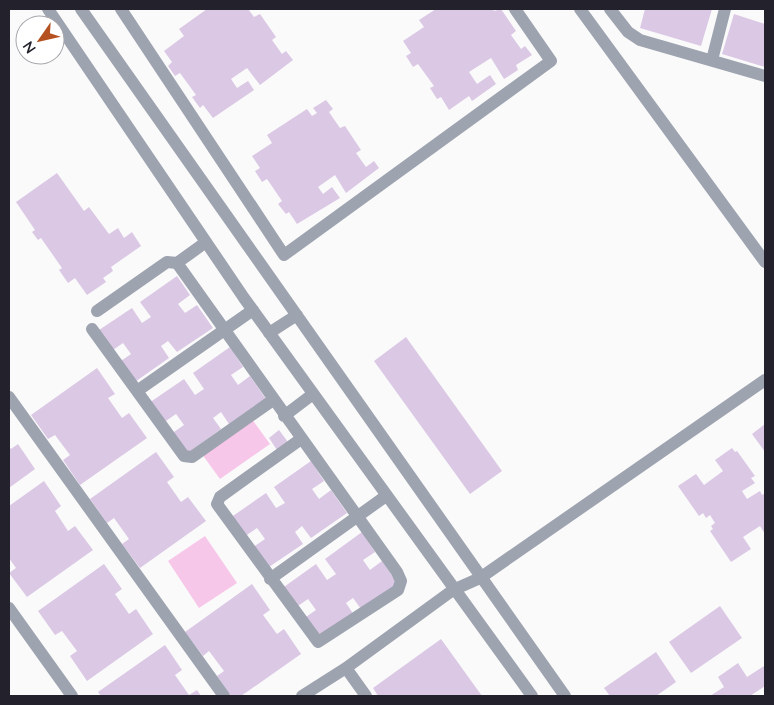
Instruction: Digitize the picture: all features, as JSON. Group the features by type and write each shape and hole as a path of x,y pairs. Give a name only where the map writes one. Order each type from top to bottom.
{"street":[{"path":"48,9 269,333 453,590 532,696"},
{"path":"81,9 480,578 565,696"},
{"path":"121,9 284,255 552,61 515,9"},
{"path":"580,9 765,262"},
{"path":"610,9 628,32 640,40 765,76"},
{"path":"712,60 726,9"},
{"path":"97,311 167,262 177,263 206,242"},
{"path":"177,263 284,416 301,439 357,516 397,572 401,581 398,590 318,642 219,507 218,500 301,439"},
{"path":"137,391 253,310"},
{"path":"269,333 297,315"},
{"path":"92,329 181,453 188,457 192,457 273,400"},
{"path":"302,696 346,668 453,590 480,578 765,380"},
{"path":"284,416 313,394"},
{"path":"9,397 224,696"},
{"path":"270,579 386,496"},
{"path":"9,608 72,696"},
{"path":"346,668 366,696"}],"shaded area":[{"path":"249,415 270,444 220,479 199,450"},
{"path":"205,536 237,583 199,608 168,561"}],"building":[{"path":"207,9 248,9 254,17 260,14 276,37 272,40 282,54 286,51 293,60 260,85 247,68 231,79 237,88 248,81 254,90 213,118 203,105 200,108 192,97 196,95 180,73 175,76 168,66 172,62 164,51 184,36 179,29"},
{"path":"436,9 493,9 494,11 501,9 516,31 511,35 521,49 525,46 532,55 516,65 518,70 504,79 491,58 469,72 477,84 490,75 496,84 472,101 469,96 449,110 441,97 437,99 430,88 434,86 418,64 413,67 406,56 411,53 403,41 424,27 419,20"},
{"path":"645,9 712,9 701,46 640,28"},
{"path":"734,14 765,24 765,67 722,54"},
{"path":"326,100 333,109 329,112 340,128 345,126 361,150 356,153 366,167 374,161 379,168 346,193 335,175 318,187 323,194 332,187 340,198 297,224 289,212 286,214 278,204 282,201 267,179 262,182 255,171 260,168 252,156 272,143 267,135 307,109 312,116 317,113 313,108"},
{"path":"57,173 84,211 89,207 109,234 118,228 124,238 132,232 141,246 111,267 113,271 103,278 106,282 87,295 75,278 68,283 59,270 62,268 41,238 38,240 32,232 35,230 16,202"},
{"path":"177,276 190,295 178,304 185,313 197,305 213,328 177,352 168,341 161,346 169,358 132,384 118,363 131,354 123,343 110,352 96,332 132,308 142,323 151,317 140,302"},
{"path":"406,337 502,471 470,494 374,361"},
{"path":"230,347 243,367 231,375 238,385 250,376 266,399 229,424 221,412 213,418 221,429 185,455 171,434 184,425 176,414 163,423 149,403 184,379 195,395 204,389 193,373"},
{"path":"97,368 115,394 108,398 122,418 129,413 147,438 80,485 63,460 70,455 55,435 48,439 31,415"},
{"path":"765,424 765,452 752,434"},
{"path":"279,430 288,442 277,450 269,438"},
{"path":"18,444 35,469 9,488 9,446 11,449"},
{"path":"732,448 735,452 737,451 755,476 751,478 755,483 742,491 747,499 760,491 762,495 765,493 765,534 760,526 743,537 751,549 731,562 710,531 713,529 711,526 715,523 710,515 706,518 703,513 699,516 678,486 696,474 704,485 723,471 715,460"},
{"path":"156,452 174,477 167,482 181,502 188,497 206,521 140,568 122,544 129,539 114,518 107,523 90,499"},
{"path":"311,461 324,481 312,489 319,499 331,490 347,513 311,538 302,526 295,532 303,544 266,569 252,548 265,539 257,528 244,537 230,518 266,493 276,508 285,503 274,487"},
{"path":"44,481 61,506 55,511 68,531 75,526 93,550 27,597 9,573 16,568 9,558 9,506"},
{"path":"362,532 375,552 363,560 370,570 382,561 398,584 361,609 353,598 346,603 354,615 317,640 303,619 316,610 308,599 295,608 281,589 316,564 327,580 336,574 325,559"},
{"path":"104,564 122,589 115,594 129,614 136,609 153,634 87,681 70,656 77,651 62,631 55,635 38,611"},
{"path":"252,584 270,610 263,615 277,634 284,629 301,654 241,696 231,696 217,676 224,671 209,651 203,656 185,632"},
{"path":"720,606 742,638 691,673 669,642"},
{"path":"441,639 482,696 378,696 373,688"},
{"path":"165,645 182,670 175,675 189,695 197,690 201,696 101,696 98,692"},
{"path":"656,652 676,682 656,696 610,696 604,688"},
{"path":"738,663 747,677 764,666 765,686 750,696 710,696 724,687 718,677"}]}
